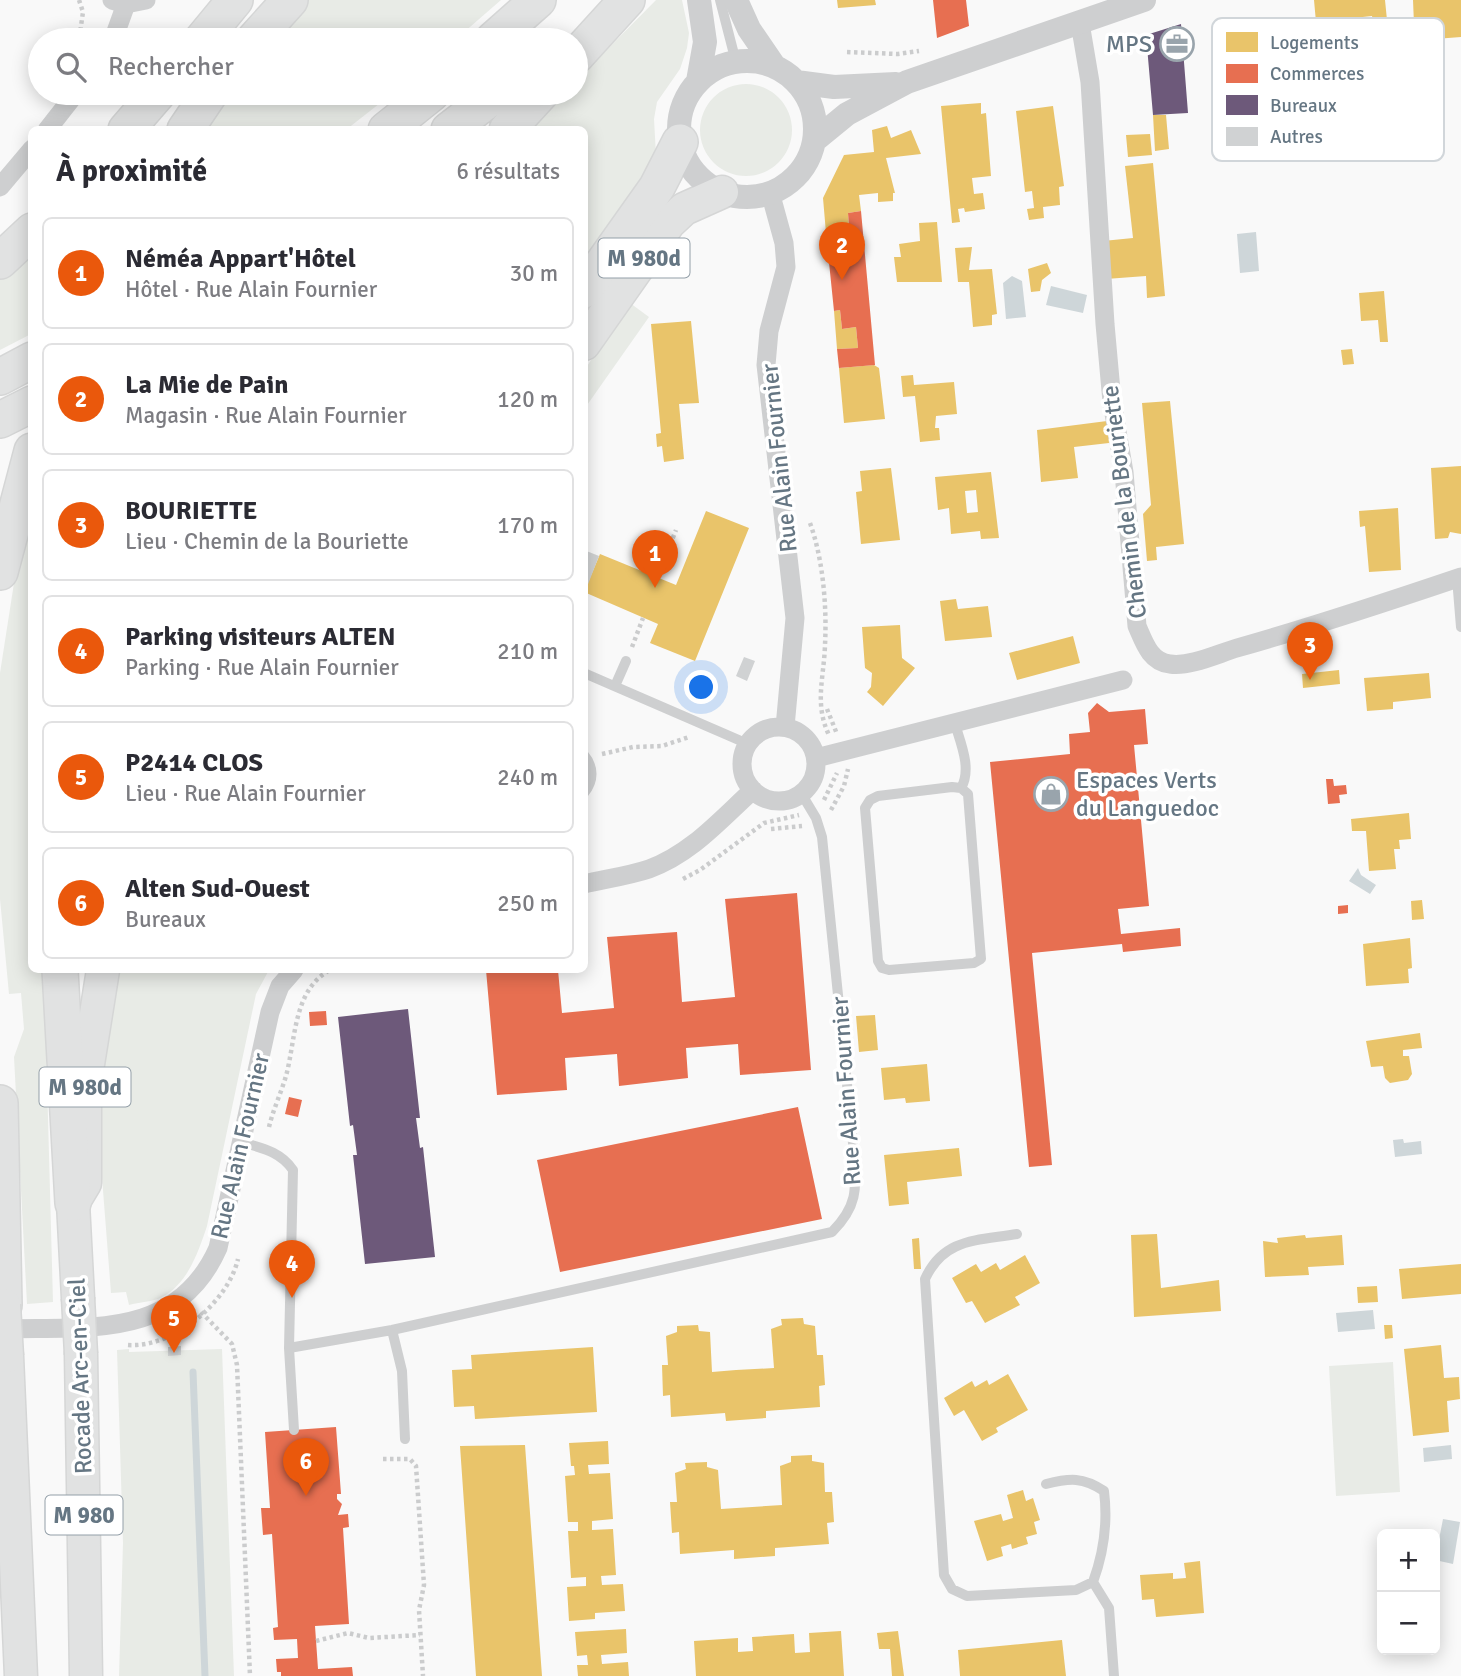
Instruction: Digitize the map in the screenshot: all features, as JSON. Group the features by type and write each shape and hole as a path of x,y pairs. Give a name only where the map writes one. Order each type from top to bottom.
{"highway":[{"path":"212,28 235,0"},
{"path":"235,28 253,0"},
{"path":"265,28 290,0"},
{"path":"506,28 538,0"},
{"path":"571,28 602,0"},
{"path":"588,43 626,0"},
{"path":"129,126 148,105"},
{"path":"172,126 185,105"},
{"path":"188,126 202,105"},
{"path":"391,126 417,105"},
{"path":"454,126 483,105"},
{"path":"465,126 487,105"},
{"path":"511,126 530,105"},
{"path":"588,284 657,187 680,142"},
{"name":"M 980d","path":"588,338 669,223 684,209 722,192"},
{"path":"0,261 28,235"},
{"path":"0,377 28,362"},
{"path":"0,420 28,406"},
{"path":"0,572 27,464"},
{"name":"M 980","path":"60,973 74,1203"},
{"name":"M 980d","path":"74,1203 85,1183 85,1083 103,973"},
{"name":"M 980","path":"0,1104 3,1323 21,1676"},
{"name":"Rocade Arc-en-Ciel","path":"74,1203 81,1354 86,1676"}],"street":[{"path":"115,28 119,2 146,0"},
{"path":"775,67 749,61 736,62 709,72 687,96 680,114 680,142 692,169 705,183 722,192 746,197 770,192 799,172 814,141 847,114 907,82 1144,0"},
{"path":"698,81 705,42 716,5 749,29 775,67 796,82 812,109 814,141"},
{"name":"Chemin de la Bouriette","path":"1080,23 1090,82 1111,389 1124,472 1137,626 1146,646 1156,660 1171,665 1196,660 1307,628 1459,578"},
{"path":"796,82 834,87 907,82"},
{"path":"50,126 67,105"},
{"path":"0,187 28,154"},
{"name":"Rue Alain Fournier","path":"770,192 784,243 786,267 769,331 766,365 795,618 785,727"},
{"path":"816,758 1123,680"},
{"path":"785,727 802,735 816,758 810,784 801,793 776,801 753,790 742,768 748,744 764,730 785,727"},
{"path":"588,883 649,869 673,857 716,825 753,790"},
{"name":"Rue Alain Fournier","path":"3,1323 116,1325 144,1320 185,1296 199,1281 218,1248 270,1012 281,986 292,973"}],"lane":[{"path":"716,5 736,62"},
{"path":"1459,578 1461,627"},
{"path":"615,686 626,661"},
{"path":"588,675 748,744"},
{"path":"955,724 963,752 966,779 961,788"},
{"path":"588,762 592,779 588,786"},
{"path":"961,788 968,794 981,959 974,963 889,971 882,968 878,961 865,808 870,800 878,796 961,788"},
{"name":"Rue Alain Fournier","path":"289,1348 392,1330 557,1292 777,1247 832,1232 850,1213 855,1184 853,1143 825,863 816,818 801,793"},
{"path":"241,1142 272,1151 287,1161 292,1170 289,1348 294,1430"},
{"path":"1017,1234 965,1242 944,1251 934,1260 925,1279 944,1576 952,1589 967,1597 1076,1590 1093,1582 1101,1561 1107,1517 1104,1491 1089,1481 1074,1478 1046,1484"},
{"path":"392,1330 402,1371 405,1440"},
{"path":"1093,1582 1109,1608 1114,1676"}],"path":[{"path":"79,0 83,12 81,28"},
{"path":"810,523 816,539 824,610 825,646 820,717 830,737"},
{"path":"657,577 676,530"},
{"path":"631,648 643,618"},
{"path":"827,709 839,738"},
{"path":"588,758 607,751 662,746 696,734"},
{"path":"831,810 844,786 848,766"},
{"path":"824,800 838,768"},
{"path":"771,829 802,826"},
{"path":"185,1296 232,1345 237,1366 250,1676"},
{"path":"383,1459 410,1459 416,1466 424,1585 419,1610 423,1676"},
{"path":"316,1642 348,1633 369,1638 420,1635"}],"shaded area":[{"path":"306,0 501,0 469,28 279,28"},
{"path":"656,0 682,0 689,33 687,48 680,69 657,102 654,119 656,155 588,257 588,126 532,126 552,105 588,105 588,69"},
{"path":"746,84 764,87 779,97 789,112 792,130 789,148 779,163 764,173 746,176 728,173 713,163 703,148 700,130 703,112 713,97 728,87"},
{"path":"216,105 378,105 351,126 200,126"},
{"path":"1256,232 1259,271 1240,273 1237,234"},
{"path":"28,248 28,336 0,350 0,276"},
{"path":"1012,276 1022,281 1026,317 1006,319 1003,283"},
{"path":"1051,286 1087,295 1083,313 1046,305"},
{"path":"630,303 649,317 588,404 588,365"},
{"path":"28,522 28,973 44,973 53,1302 27,1304 14,1057 24,1029 21,993 9,994 0,899 0,673 14,583"},
{"path":"1358,868 1361,875 1376,885 1370,894 1349,881"},
{"path":"116,973 267,973 256,994 207,1226 196,1256 186,1275 171,1291 158,1299 129,1305 126,1292 111,1293 99,1139 104,1044"},
{"path":"1403,1139 1404,1143 1421,1141 1422,1154 1395,1157 1393,1140"},
{"path":"1373,1310 1375,1329 1338,1332 1336,1313"},
{"path":"129,1349 129,1352 222,1349 234,1676 119,1676 123,1543 117,1350"},
{"path":"1393,1362 1400,1492 1336,1496 1329,1366"},
{"path":"1451,1445 1452,1459 1424,1462 1423,1448"},
{"path":"1443,1519 1460,1522 1453,1564 1440,1561"}],"building: Logements":[{"path":"837,0 875,0 876,5 838,8"},
{"path":"1314,0 1385,0 1387,18 1316,18"},
{"path":"1413,0 1461,0 1461,37 1444,38 1444,18 1414,18"},
{"path":"981,103 981,114 986,113 991,176 972,178 974,194 983,193 985,209 965,212 964,208 958,209 960,222 952,223 941,106"},
{"path":"1053,106 1064,186 1059,187 1060,205 1043,207 1044,218 1029,220 1027,209 1034,208 1032,191 1025,192 1016,111"},
{"path":"1153,115 1166,115 1169,149 1155,151"},
{"path":"887,126 891,138 911,130 921,154 886,158 895,193 893,201 878,202 878,193 859,195 861,211 848,213 849,227 846,232 826,233 823,198 844,155 874,152 872,130"},
{"path":"1150,134 1152,155 1128,157 1126,135"},
{"path":"1153,163 1165,296 1147,298 1146,276 1106,279 1103,241 1133,238 1125,166"},
{"path":"937,222 942,282 897,282 894,257 901,257 899,244 920,241 919,223"},
{"path":"972,247 969,270 992,269 997,314 992,315 992,325 973,327 969,282 958,282 955,248"},
{"path":"1047,263 1051,273 1042,280 1040,291 1031,292 1028,269"},
{"path":"1384,291 1388,342 1380,342 1378,320 1361,321 1359,293"},
{"path":"840,310 842,329 856,327 858,348 837,349 834,311"},
{"path":"691,321 699,403 679,404 684,459 664,462 662,446 657,447 656,434 661,433 651,324"},
{"path":"1352,349 1354,364 1343,365 1341,350"},
{"path":"874,365 879,368 885,419 844,423 839,368"},
{"path":"913,375 914,385 954,382 957,414 936,416 935,428 939,428 940,440 920,442 915,396 903,397 901,376"},
{"path":"1170,401 1184,544 1156,547 1157,560 1147,561 1143,514 1151,505 1142,403"},
{"path":"1107,421 1109,443 1074,447 1078,478 1041,482 1037,430"},
{"path":"1461,466 1461,534 1450,532 1448,538 1435,539 1431,468"},
{"path":"891,468 900,540 861,544 856,492 862,491 860,471"},
{"path":"991,472 999,538 981,539 980,531 951,534 949,508 938,510 935,477","holes":["976,490 978,512 967,513 965,491"]},
{"path":"1398,508 1401,570 1369,572 1365,526 1360,527 1359,511"},
{"path":"706,511 749,528 695,661 650,643 658,624 588,594 588,582 600,554 676,585"},
{"path":"956,599 958,609 988,606 992,637 945,641 940,601"},
{"path":"900,625 902,658 915,668 883,706 867,692 871,687 872,673 865,668 862,627"},
{"path":"1073,636 1080,663 1017,680 1009,653"},
{"path":"1339,670 1340,684 1303,688 1302,674"},
{"path":"1429,673 1431,698 1393,702 1393,709 1367,711 1364,678"},
{"path":"1409,813 1411,839 1399,840 1400,849 1394,849 1396,869 1369,871 1366,831 1352,831 1351,819"},
{"path":"1422,900 1424,919 1412,920 1411,901"},
{"path":"1410,938 1412,968 1408,969 1409,983 1366,986 1363,944"},
{"path":"875,1015 878,1050 859,1052 856,1016"},
{"path":"1420,1033 1422,1048 1403,1050 1403,1056 1409,1056 1412,1074 1408,1080 1390,1083 1385,1078 1383,1066 1371,1067 1366,1041"},
{"path":"927,1064 930,1101 906,1103 905,1098 884,1100 881,1068"},
{"path":"959,1148 962,1176 907,1182 909,1204 889,1206 884,1155"},
{"path":"1157,1234 1161,1288 1219,1280 1221,1311 1134,1317 1131,1235"},
{"path":"1305,1235 1306,1238 1342,1235 1344,1265 1308,1267 1309,1275 1265,1277 1263,1241 1278,1243 1277,1238"},
{"path":"919,1238 921,1269 914,1269 912,1239"},
{"path":"1025,1255 1040,1283 1015,1297 1020,1305 985,1323 972,1301 966,1303 952,1278 976,1264 981,1272 996,1263 1000,1270"},
{"path":"1461,1264 1461,1294 1402,1299 1399,1269"},
{"path":"1377,1286 1378,1302 1358,1303 1357,1287"},
{"path":"803,1318 804,1324 815,1326 817,1355 823,1355 825,1385 819,1386 820,1407 766,1411 766,1418 726,1421 725,1413 671,1417 670,1395 663,1396 662,1365 668,1365 666,1336 677,1332 677,1326 698,1325 699,1331 710,1332 712,1372 774,1368 771,1329 782,1325 781,1319"},
{"path":"1384,1325 1392,1325 1393,1338 1385,1339"},
{"path":"1441,1345 1444,1378 1459,1377 1460,1399 1447,1401 1449,1432 1413,1436 1404,1349"},
{"path":"593,1347 597,1412 475,1419 474,1406 454,1407 452,1370 472,1369 471,1355"},
{"path":"1008,1374 1028,1410 996,1428 998,1432 982,1441 964,1410 954,1416 944,1398 972,1381 975,1387 987,1380 989,1385"},
{"path":"608,1441 609,1464 588,1465 589,1474 610,1473 613,1519 592,1521 592,1530 613,1529 616,1575 601,1576 602,1585 623,1584 625,1611 595,1613 595,1619 569,1621 567,1587 586,1586 586,1577 571,1578 568,1531 578,1531 578,1522 568,1522 565,1476 575,1475 574,1466 571,1466 569,1443"},
{"path":"525,1445 542,1676 476,1676 460,1446"},
{"path":"812,1455 812,1461 824,1463 825,1492 832,1492 834,1522 827,1523 829,1544 775,1548 775,1556 734,1559 734,1550 680,1554 679,1532 672,1533 670,1502 677,1502 675,1473 686,1469 685,1463 707,1462 707,1467 718,1470 721,1509 782,1505 780,1466 791,1462 791,1456"},
{"path":"1023,1490 1026,1501 1033,1498 1040,1520 1034,1522 1037,1534 1026,1537 1028,1544 1012,1549 1011,1544 1001,1547 1003,1556 987,1561 974,1521 1001,1514 1003,1521 1013,1518 1007,1495"},
{"path":"1200,1561 1204,1613 1156,1617 1154,1599 1142,1600 1140,1575 1173,1573 1173,1579 1186,1578 1184,1563"},
{"path":"626,1629 627,1653 601,1655 602,1664 628,1662 629,1676 578,1676 577,1665 588,1665 587,1655 577,1656 575,1632"},
{"path":"841,1631 844,1676 696,1676 694,1641 738,1638 738,1652 753,1651 752,1637 794,1634 795,1653 810,1652 809,1633"},
{"path":"898,1631 904,1676 892,1676 890,1649 879,1649 877,1633"},
{"path":"1062,1640 1066,1676 960,1676 958,1650"}],"building: Commerces":[{"path":"933,0 966,0 969,26 937,38"},
{"path":"861,211 875,365 839,368 837,349 858,348 856,327 842,329 840,310 834,311 826,233 846,232 849,227 848,213"},
{"path":"1097,703 1109,712 1145,709 1148,744 1134,745 1149,906 1118,909 1121,934 1180,928 1181,946 1123,952 1122,944 1032,953 1052,1165 1029,1167 990,762 1070,754 1069,734 1090,732 1088,713"},
{"path":"1326,779 1333,779 1334,786 1346,785 1347,794 1339,795 1340,803 1328,804"},
{"path":"797,893 811,1070 740,1075 738,1044 686,1048 688,1078 619,1086 617,1054 565,1058 567,1090 497,1095 486,973 558,973 562,1013 614,1008 607,937 677,932 682,1002 735,997 725,899"},
{"path":"1348,905 1348,913 1338,914 1338,906"},
{"path":"326,1011 327,1025 310,1026 309,1012"},
{"path":"289,1097 302,1100 298,1117 285,1114"},
{"path":"798,1107 822,1219 560,1272 537,1160"},
{"path":"336,1427 341,1494 337,1494 337,1499 342,1504 338,1515 348,1514 349,1527 343,1528 349,1624 315,1626 318,1669 352,1667 353,1676 281,1676 281,1672 277,1672 276,1659 298,1658 297,1639 274,1640 273,1628 278,1627 272,1534 263,1535 261,1508 270,1508 265,1432"}],"building: Bureaux":[{"path":"1181,24 1188,113 1153,115 1146,35"},
{"path":"408,1009 420,1118 416,1118 420,1148 423,1147 435,1257 365,1264 353,1155 357,1155 353,1125 350,1126 338,1017"}],"building: Autres":[{"path":"588,552 599,556 588,584"},
{"path":"744,657 755,661 747,681 736,676"},
{"path":"181,1346 181,1355 168,1356 168,1347"}],"waterway":[{"path":"193,1372 205,1676"}],"place":[{"name":"MPS","path":"1177,44"},
{"name":"La Mie de Pain","path":"842,280"},
{"name":"Néméa Appart'Hôtel","path":"655,588"},
{"name":"BOURIETTE","path":"1310,680"},
{"name":"Espaces Verts du Languedoc","path":"1051,794"},
{"name":"Parking visiteurs ALTEN","path":"292,1298"},
{"name":"P2414 CLOS","path":"174,1353"},
{"name":"Alten Sud-Ouest","path":"306,1496"}]}
